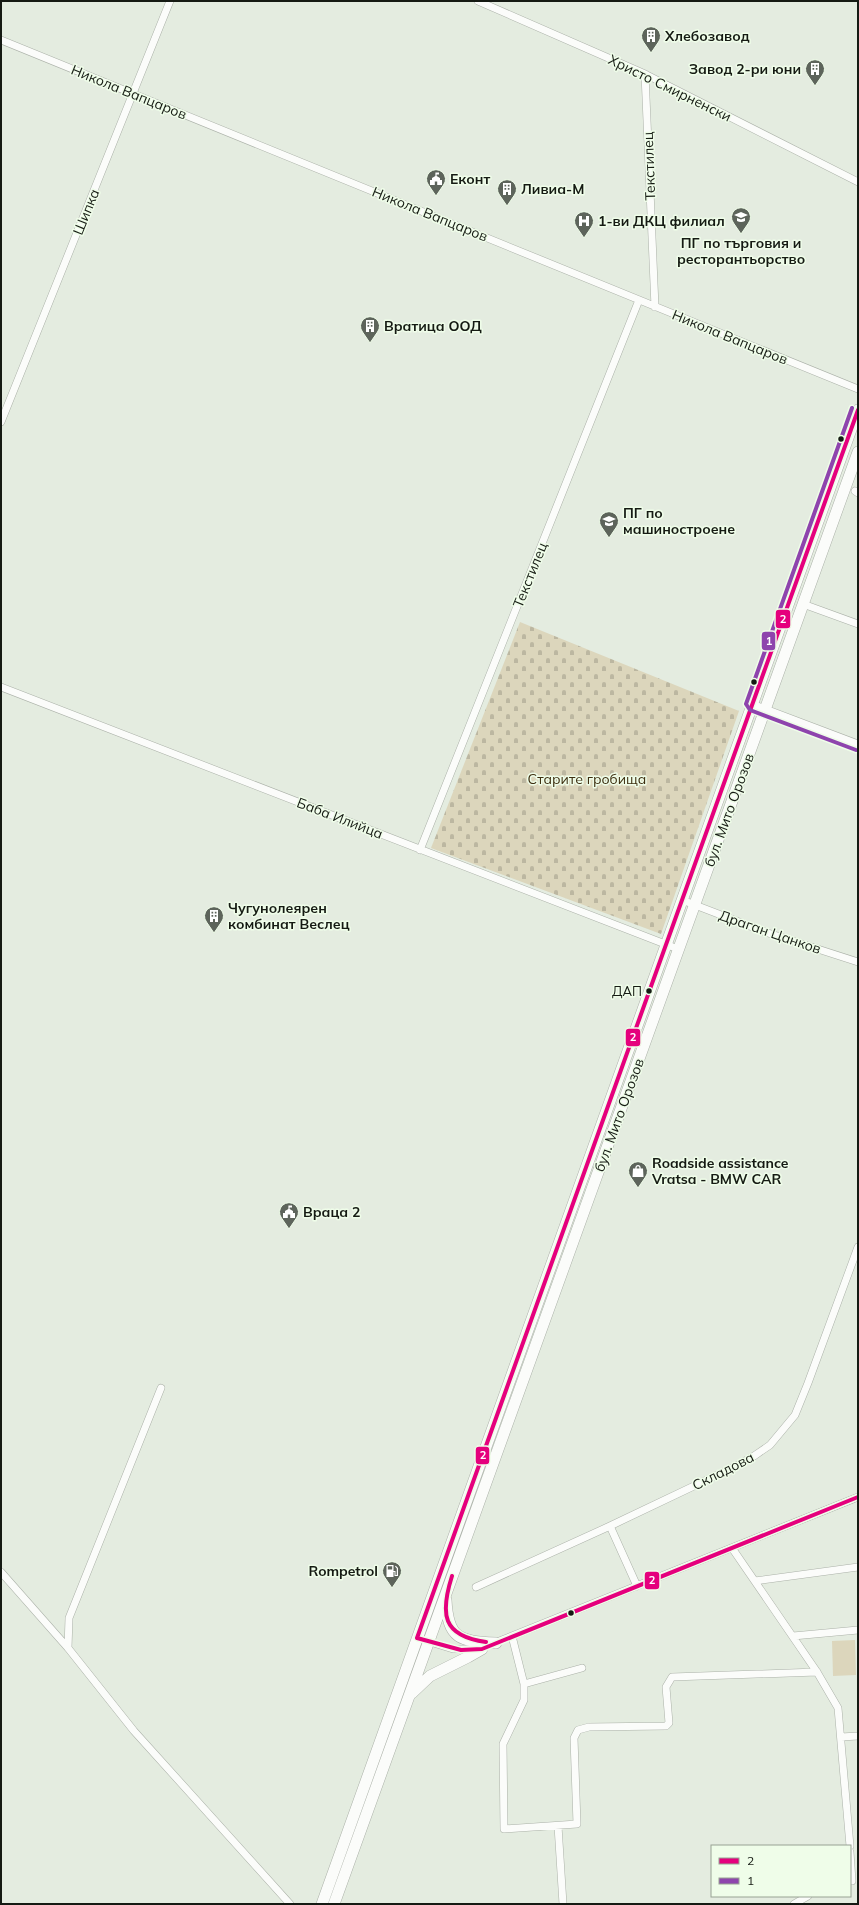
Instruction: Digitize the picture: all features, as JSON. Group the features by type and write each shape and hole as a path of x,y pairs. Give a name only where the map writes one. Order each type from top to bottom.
{"main road":[{"name":"бул. Мито Орозов","path":"322,1904 858,410"},
{"name":"бул. Мито Орозов","path":"334,1904 858,452"},
{"path":"445,1594 449,1624 457,1635 472,1641 496,1643"},
{"path":"409,1696 430,1676 468,1658 482,1649"}],"street":[{"name":"Шипка","path":"1,422 170,1"},
{"name":"Христо Смирненски","path":"478,1 645,74 858,182"},
{"name":"Никола Вапцаров","path":"1,40 858,389"},
{"name":"Текстилец","path":"645,74 655,306"},
{"name":"Текстилец","path":"420,850 639,300"},
{"path":"803,604 858,624"},
{"name":"Баба Илийца","path":"1,687 678,949"},
{"path":"752,704 858,744"},
{"name":"Драган Цанков","path":"682,900 768,932 858,962"},
{"name":"Складова","path":"476,1587 610,1526 754,1456 770,1445 795,1415 808,1384 858,1246"},
{"path":"68,1648 69,1618 160,1388"},
{"path":"417,1638 461,1650 482,1649 858,1497"},
{"path":"610,1526 637,1586"},
{"path":"732,1548 817,1672 838,1708 850,1845"},
{"path":"755,1581 858,1567"},
{"path":"1,1572 68,1648 134,1731 290,1904"},
{"path":"793,1636 858,1630"},
{"path":"512,1636 524,1684 524,1700 503,1744 504,1829 577,1824 574,1738 578,1730 589,1728 666,1726 669,1723 666,1688 672,1677 817,1672"},
{"path":"524,1684 582,1668"},
{"path":"841,1737 858,1736"},
{"path":"558,1826 563,1904"},
{"path":"851,1861 853,1880"},
{"path":"794,1904 806,1897"}],"green space":[{"name":"Старите гробища","path":"520,622 739,711 661,934 431,848"},
{"path":"855,1640 856,1675 833,1676 832,1641"}],"transit line":[{"name":"1","path":"852,408 746,704 750,710 856,750"},
{"name":"2","path":"858,410 417,1638 461,1650 482,1649 858,1497"},
{"name":"2","path":"452,1576 446,1602 448,1621 460,1634 471,1639 486,1642"}],"place":[{"name":"Хлебозавод","path":"651,53"},
{"name":"Завод 2-ри юни","path":"815,86"},
{"name":"Еконт","path":"436,196"},
{"name":"Ливиа-М","path":"507,206"},
{"name":"ПГ по търговия и ресторантьорство","path":"741,234"},
{"name":"1-ви ДКЦ филиал","path":"584,238"},
{"name":"Вратица ООД","path":"370,343"},
{"name":"ПГ по машиностроене","path":"609,538"},
{"name":"Чугунолеярен комбинат Веслец","path":"214,933"},
{"name":"ДАП","path":"649,991"},
{"name":"Roadside assistance Vratsa - BMW CAR","path":"638,1188"},
{"name":"Враца 2","path":"289,1229"},
{"name":"Rompetrol","path":"392,1588"}]}
